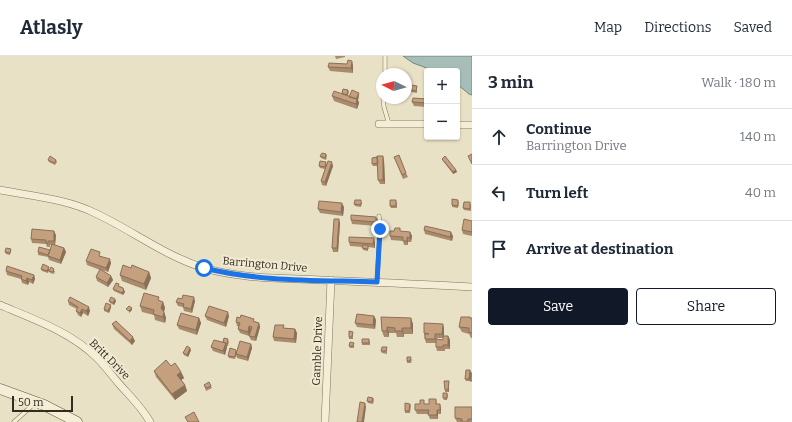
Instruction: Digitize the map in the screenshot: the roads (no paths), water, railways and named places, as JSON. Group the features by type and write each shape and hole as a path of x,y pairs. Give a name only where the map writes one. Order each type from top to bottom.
{"street":[{"path":"379,124 424,124"},
{"path":"460,125 472,125"},
{"name":"Barrington Drive","path":"0,190 48,199 83,208 97,214 170,255 204,268 223,273 245,276 472,287"},
{"name":"Gamble Drive","path":"325,422 331,280"},
{"name":"Britt Drive","path":"0,305 67,335 88,350 97,358 140,408 150,422"},
{"path":"0,389 35,402 77,422"}],"lane":[{"path":"384,56 385,68"},
{"path":"384,104 389,124"},
{"path":"377,282 380,229 379,216"},
{"path":"14,422 35,402"}],"water":[{"path":"403,56 472,56 472,95 460,86 460,68 427,68 413,63"}]}
